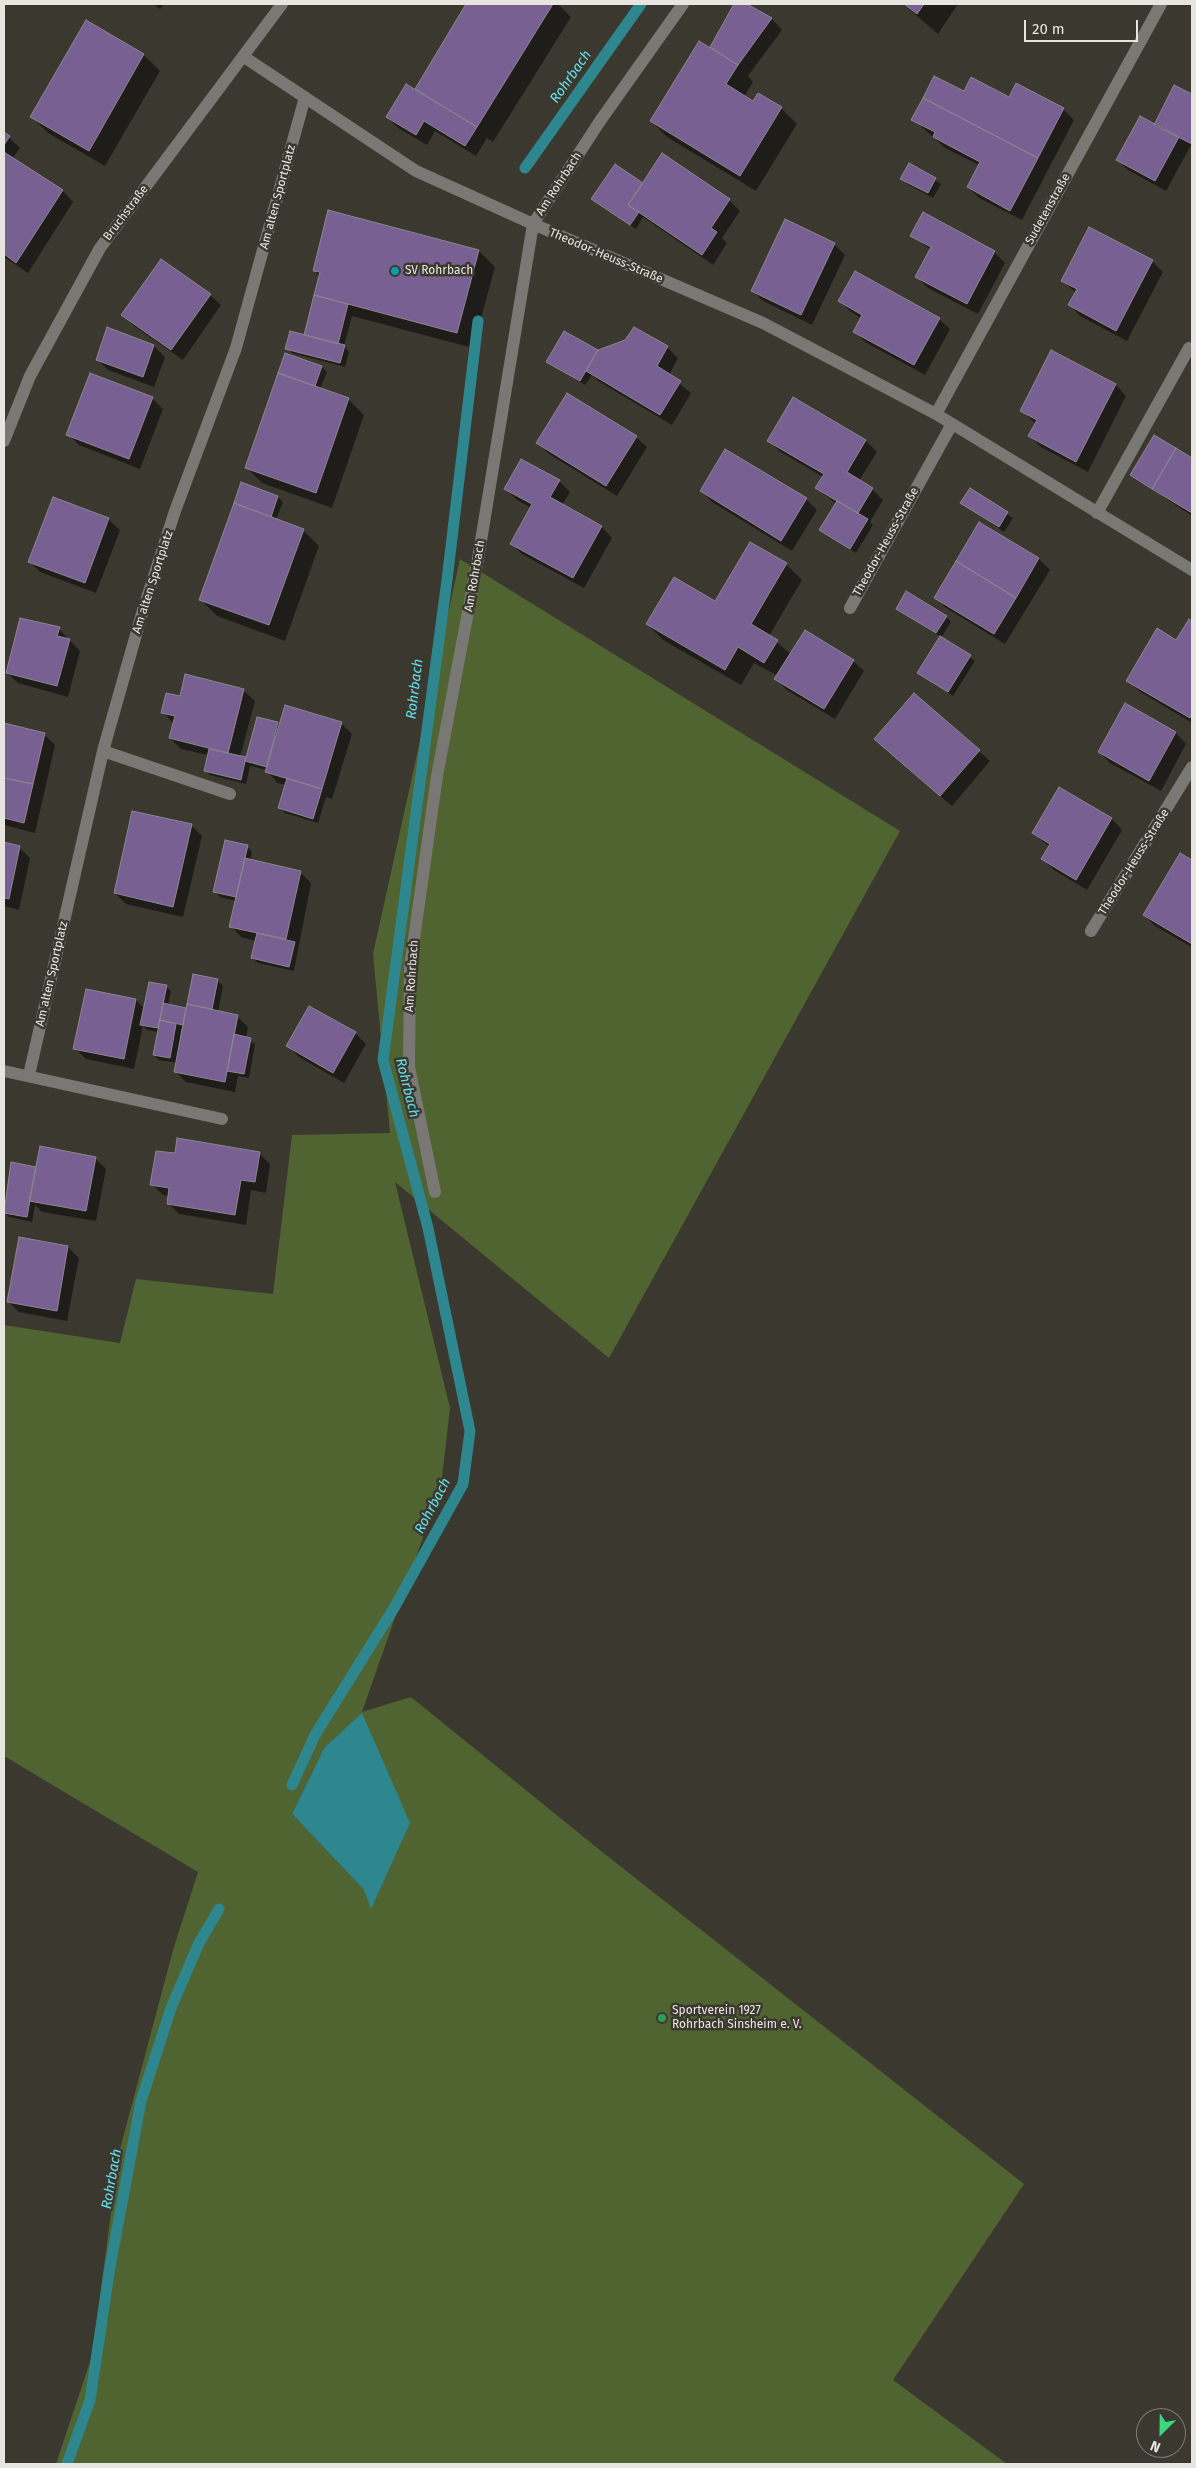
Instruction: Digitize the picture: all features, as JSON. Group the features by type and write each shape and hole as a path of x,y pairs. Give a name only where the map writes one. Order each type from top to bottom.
{"street":[{"name":"Bruchstraße","path":"4,441 30,376 100,248 282,4"},
{"name":"Am Rohrbach","path":"435,1192 409,1067 410,967 438,776 478,559 533,224 600,120 683,4"},
{"name":"Sudetenstraße","path":"936,414 1161,4"},
{"name":"Theodor-Heuss-Straße","path":"244,57 416,171 533,224 763,323 936,414 1192,570"},
{"name":"Am alten Sportplatz","path":"29,1076 103,751 143,610 175,511 236,348 305,97"},
{"path":"1097,513 1189,348"},
{"name":"Theodor-Heuss-Straße","path":"850,608 952,424"},
{"path":"103,751 230,794"},
{"name":"Theodor-Heuss-Straße","path":"1091,931 1192,767"},
{"path":"4,1071 222,1120"}],"green space":[{"path":"460,559 900,831 609,1358 395,1182 450,1408 441,1486 362,1712 411,1697 601,1851 1024,2184 893,2380 1007,2464 56,2464 92,2356 119,2153 173,1950 198,1872 4,1756 4,1325 120,1343 136,1279 273,1294 292,1135 390,1133 373,954","holes":["324,1748 371,1908 364,1890 292,1814"]}],"water":[{"path":"362,1713 410,1823 371,1909 364,1890 292,1814 324,1748"}],"building":[{"path":"466,4 553,4 477,127 415,89"},
{"path":"734,4 747,4 772,18 738,65 710,47"},
{"path":"904,4 924,4 917,14"},
{"path":"86,20 144,54 89,151 30,117"},
{"path":"699,41 738,65 726,84 753,101 758,93 782,107 740,176 650,121"},
{"path":"934,76 964,91 971,77 1009,97 1016,83 1064,108 1038,158 923,98"},
{"path":"406,84 477,127 465,146 424,121 416,135 386,117"},
{"path":"1174,85 1192,94 1192,144 1154,125"},
{"path":"923,98 1038,158 1010,211 967,187 980,162 933,137 935,132 911,120"},
{"path":"1140,116 1179,137 1155,181 1116,160"},
{"path":"4,132 10,136 4,145"},
{"path":"4,152 63,190 16,263 4,254"},
{"path":"662,153 730,199 711,228 717,232 702,255 628,205"},
{"path":"909,163 936,178 928,193 900,179"},
{"path":"615,164 643,183 628,205 639,212 630,225 591,199"},
{"name":"SV Rohrbach","path":"328,210 479,250 457,333 314,295 320,272 313,271"},
{"path":"923,212 995,251 967,304 915,277 931,247 910,236"},
{"path":"785,219 835,243 801,315 751,291"},
{"path":"1089,227 1153,260 1116,331 1068,305 1077,289 1061,281"},
{"path":"161,259 211,294 171,350 121,315"},
{"path":"855,271 940,318 914,365 853,332 862,315 838,301"},
{"path":"314,295 348,304 338,344 304,335"},
{"path":"107,327 154,345 143,377 96,360"},
{"path":"634,327 668,346 657,366 681,381 660,415 586,371 598,350 625,340"},
{"path":"290,331 345,345 340,363 285,349"},
{"path":"564,331 598,350 580,381 546,362"},
{"path":"1051,350 1116,384 1076,462 1028,436 1037,420 1020,411"},
{"path":"285,353 322,366 315,386 278,373"},
{"path":"90,373 153,397 129,459 66,435"},
{"path":"278,373 349,398 316,493 245,468"},
{"path":"567,393 637,436 606,486 536,443"},
{"path":"793,397 866,440 847,472 873,488 858,513 815,488 824,474 767,441"},
{"path":"1154,435 1176,448 1152,489 1130,475"},
{"path":"1176,448 1192,458 1192,513 1152,489"},
{"path":"725,449 807,498 781,541 700,491"},
{"path":"521,459 560,480 550,497 602,526 573,578 510,544 532,504 504,489"},
{"path":"241,482 278,496 271,517 234,503"},
{"path":"970,488 1008,512 999,527 960,503"},
{"path":"53,497 109,518 85,583 28,562"},
{"path":"837,501 868,519 850,549 819,530"},
{"path":"234,503 304,529 269,625 199,600"},
{"path":"979,522 1039,558 1016,598 956,561"},
{"path":"750,542 787,563 751,624 778,640 764,663 738,647 725,670 646,624 674,577 715,601"},
{"path":"956,561 1016,598 994,634 934,598"},
{"path":"906,591 947,616 936,633 896,609"},
{"path":"20,618 60,627 57,636 70,639 57,686 6,673"},
{"path":"1189,619 1192,621 1192,713 1190,718 1126,681 1157,628 1176,640"},
{"path":"805,630 854,660 824,709 774,679"},
{"path":"940,636 971,655 948,692 917,673"},
{"path":"185,674 244,689 228,753 169,738 175,716 161,713 166,693 180,696"},
{"path":"914,693 980,750 940,796 874,739"},
{"path":"1125,703 1176,732 1149,781 1098,752"},
{"path":"285,705 342,722 322,789 265,772"},
{"path":"257,717 278,722 267,767 245,761"},
{"path":"4,723 45,733 33,784 4,778"},
{"path":"209,749 246,757 241,780 204,771"},
{"path":"4,778 33,784 24,823 4,818"},
{"path":"287,778 322,789 313,819 278,808"},
{"path":"1059,787 1112,818 1076,880 1041,859 1050,844 1032,833"},
{"path":"132,811 192,824 173,907 114,893"},
{"path":"225,840 248,845 236,897 213,892"},
{"path":"4,842 20,846 9,899 4,898"},
{"path":"1180,853 1192,860 1192,944 1143,915"},
{"path":"245,858 301,871 286,939 229,927"},
{"path":"257,933 295,942 289,967 251,958"},
{"path":"193,974 218,979 212,1009 187,1004"},
{"path":"149,982 167,985 158,1028 140,1025"},
{"path":"86,989 136,999 124,1059 73,1049"},
{"path":"163,1003 186,1008 183,1025 160,1020"},
{"path":"187,1004 238,1015 225,1082 174,1072"},
{"path":"309,1006 356,1032 333,1073 286,1046"},
{"path":"160,1020 176,1024 170,1058 153,1055"},
{"path":"234,1034 251,1038 244,1074 227,1071"},
{"path":"177,1138 260,1152 255,1182 241,1180 235,1215 167,1204 169,1188 150,1185 156,1151 175,1153"},
{"path":"40,1146 96,1157 86,1211 29,1201"},
{"path":"11,1162 36,1167 27,1217 4,1213"},
{"path":"19,1237 68,1246 57,1311 7,1302"}],"waterway":[{"name":"Rohrbach","path":"525,168 641,4"},
{"name":"Rohrbach","path":"292,1785 315,1735 394,1608 463,1484 470,1431 428,1228 383,1060 447,580 478,321"},
{"name":"Rohrbach","path":"67,2464 90,2400 110,2267 141,2101 171,2008 199,1943 219,1909"}],"place":[{"name":"SV Rohrbach","path":"395,271"},
{"name":"Sportverein 1927 Rohrbach Sinsheim e. V.","path":"662,2018"}]}
